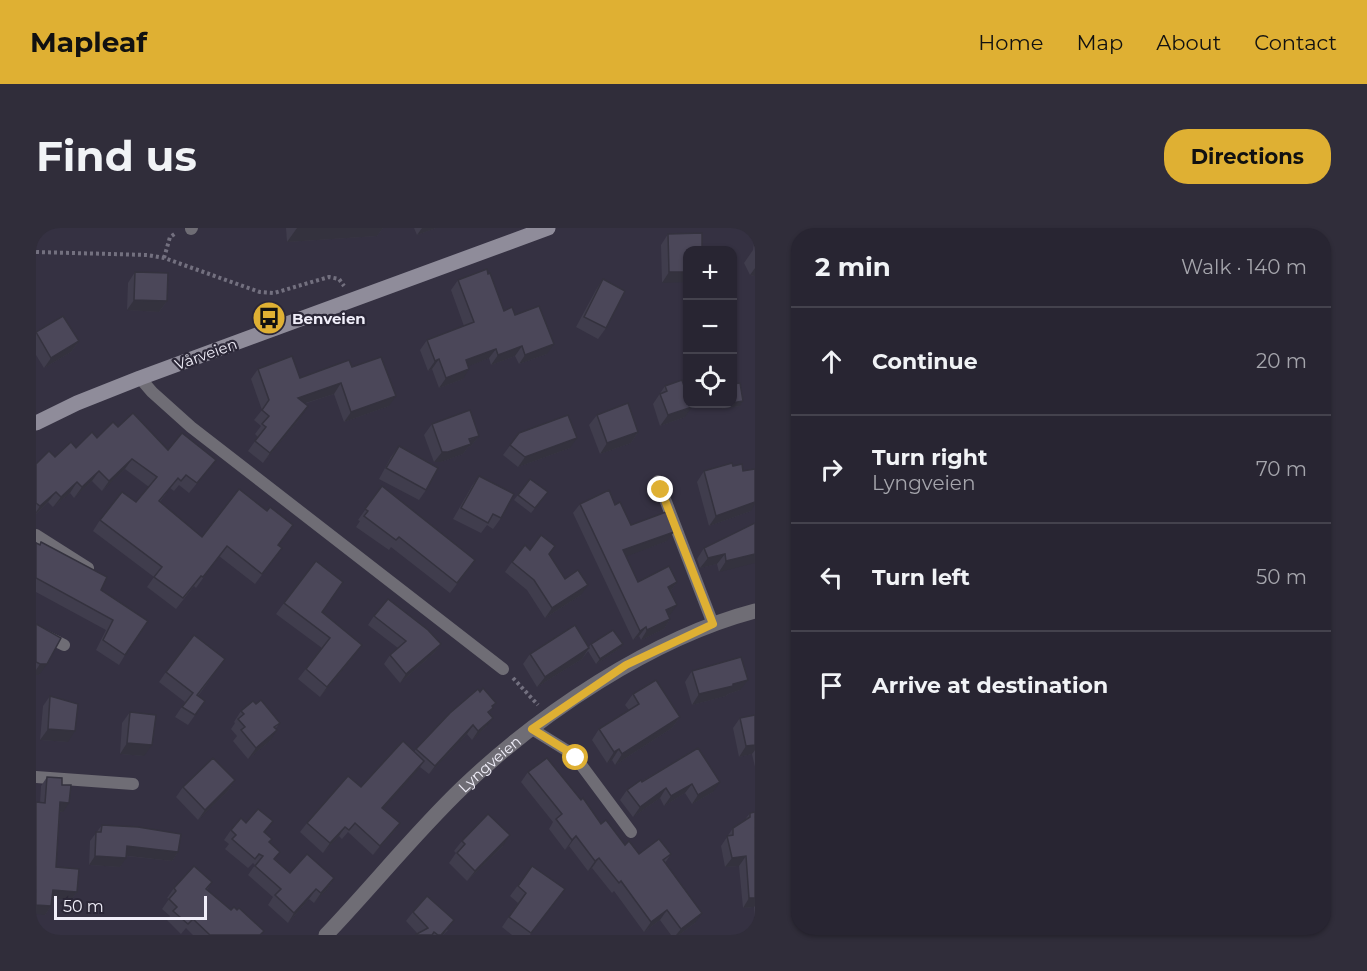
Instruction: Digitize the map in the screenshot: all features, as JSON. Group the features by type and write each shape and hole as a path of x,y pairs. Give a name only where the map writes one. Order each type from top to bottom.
{"street":[{"name":"Vårveien","path":"36,423 77,403 140,378 548,228"},
{"name":"Lyngveien","path":"326,935 400,852 462,788 532,729 626,665 713,624 755,611"}],"lane":[{"path":"140,378 191,427 504,669"},
{"path":"658,481 713,624"},
{"path":"36,535 88,568"},
{"path":"36,631 64,645"},
{"path":"532,729 576,758 631,832"},
{"path":"36,777 133,784"}],"path":[{"path":"165,258 172,234 191,228"},
{"path":"36,252 147,255 165,258 260,292 274,293 329,277 339,279 344,287"},
{"path":"527,692 542,708"}],"building":[{"path":"702,233 702,246 683,246 683,272 669,272 668,234"},
{"path":"487,269 504,311 512,307 515,315 539,306 554,344 525,355 522,346 498,355 496,349 466,360 469,369 446,378 439,359 435,361 427,340 474,322 458,280"},
{"path":"135,272 168,273 167,301 134,300"},
{"path":"603,279 625,291 606,328 584,317"},
{"path":"63,316 79,341 51,358 36,332"},
{"path":"292,356 300,378 349,360 352,367 381,357 396,396 351,412 341,383 298,398 308,406 270,453 255,441 266,427 262,424 269,416 262,410 269,400 258,369"},
{"path":"682,380 683,408 689,408 668,415 660,394 667,391 665,386"},
{"path":"737,383 740,383 743,401 737,402"},
{"path":"628,403 638,432 607,443 597,415"},
{"path":"470,410 479,436 469,439 471,444 442,452 432,424"},
{"path":"133,413 168,450 182,433 216,460 197,483 186,475 181,481 178,478 159,501 202,537 239,489 267,511 270,507 293,525 278,545 282,548 262,574 227,546 183,598 154,577 162,567 100,520 122,492 136,502 157,477 132,459 109,481 99,471 82,487 77,482 61,497 56,492 40,506 36,503 36,464 49,451 55,457 71,442 76,448 92,432 97,438 113,422 118,427"},
{"path":"568,415 577,438 525,457 510,445 519,433"},
{"path":"399,446 438,468 426,490 386,468"},
{"path":"732,463 733,466 742,464 743,471 755,469 755,502 716,516 704,471"},
{"path":"479,476 514,494 501,518 493,514 488,523 461,508"},
{"path":"530,479 548,492 535,508 518,495"},
{"path":"382,486 475,560 457,583 399,537 396,540 364,516 368,511 365,509"},
{"path":"609,490 615,505 620,502 631,525 666,512 674,532 623,550 638,582 669,566 677,582 668,587 677,605 666,610 670,619 647,630 646,627 640,631 580,504"},
{"path":"755,523 755,554 726,561 725,554 708,558 704,548"},
{"path":"541,535 555,546 549,554 565,579 578,570 588,585 552,608 534,580 512,562 525,545 530,550"},
{"path":"41,542 107,577 101,590 148,621 125,655 103,640 113,620 36,578 36,543 40,545"},
{"path":"316,561 343,582 322,612 362,645 327,687 306,669 330,638 284,603"},
{"path":"388,599 428,630 441,644 406,674 390,655 406,641 374,616"},
{"path":"36,624 61,638 47,664 36,662"},
{"path":"575,625 589,648 545,677 530,654"},
{"path":"613,630 623,644 600,659 591,644"},
{"path":"194,635 225,659 197,695 205,701 195,715 182,707 193,693 166,672"},
{"path":"741,657 748,680 699,694 692,671"},
{"path":"656,680 680,717 622,754 619,749 614,752 599,729 639,704 633,694"},
{"path":"483,688 496,703 488,712 493,718 478,731 473,725 435,766 416,749 450,713 478,689 480,692"},
{"path":"50,696 78,704 75,731 48,729"},
{"path":"261,700 280,723 274,727 277,730 256,748 241,730 245,727 238,719 244,714 241,711 253,701 256,704"},
{"path":"130,712 156,715 152,745 127,743"},
{"path":"755,715 755,745 746,746 740,718"},
{"path":"403,741 424,761 382,808 400,823 380,846 355,823 349,830 345,827 330,843 307,823 348,776 361,787"},
{"path":"698,748 720,782 698,795 692,784 671,796 666,788 640,807 627,790"},
{"path":"213,758 235,780 205,810 183,787"},
{"path":"547,758 581,800 583,798 601,824 606,820 625,845 629,841 639,854 659,839 671,854 663,860 702,913 681,929 667,910 651,922 621,881 619,883 599,858 595,861 576,836 572,840 556,819 562,814 528,772"},
{"path":"47,777 62,778 62,785 71,785 69,803 60,802 56,867 79,869 77,892 53,890 51,906 36,905 36,802 45,803"},
{"path":"258,809 273,821 264,832 272,839 269,842 280,852 274,859 290,873 307,854 334,878 321,893 316,889 294,913 275,895 281,889 255,866 263,856 259,854 255,859 232,839 236,835 231,830 241,818 246,823"},
{"path":"755,812 755,898 749,898 746,856 732,858 727,836 733,835 733,828 750,817 750,813"},
{"path":"488,814 510,835 475,871 457,853 465,844 462,841"},
{"path":"102,825 138,827 181,834 178,852 127,846 126,858 95,856 96,832 101,832"},
{"path":"194,866 212,882 206,889 231,910 234,907 237,910 239,908 264,931 260,935 210,935 193,919 188,924 173,911 177,907 169,899 176,891 174,888"},
{"path":"532,866 565,889 531,933 509,917 526,893 518,886"},
{"path":"427,896 454,920 441,935 434,932 432,935 415,935 428,928 413,912"}],"place":[{"name":"Benveien","path":"269,318"}],"route":[{"path":"576,758 532,729 626,665 713,624 661,490"}]}
